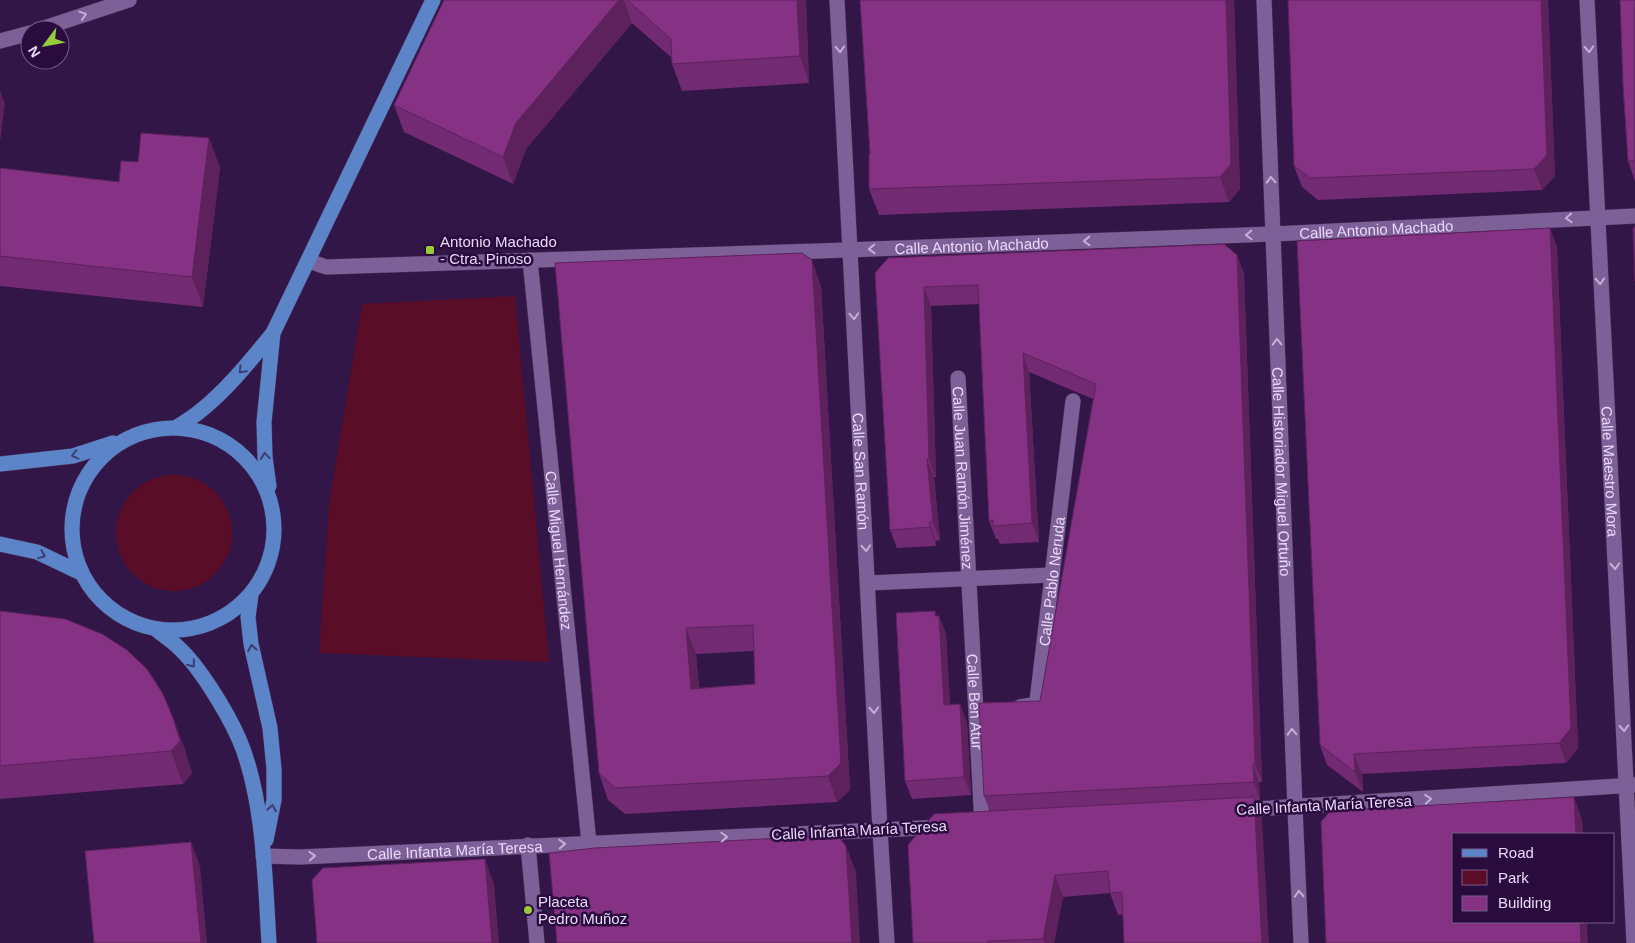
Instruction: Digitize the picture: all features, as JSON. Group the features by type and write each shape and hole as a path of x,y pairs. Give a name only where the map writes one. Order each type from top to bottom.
{"main road":[{"path":"177,427 199,412 219,393 244,368 274,333 433,0"},
{"path":"122,441 98,460 82,485 72,513 72,544 81,572 94,594 112,611 134,623 157,630 183,631 209,625 232,612 251,595 264,575 272,552 275,528 265,457 264,422 274,333"},
{"path":"0,464 73,456 122,441 139,433 157,428 177,427 203,431 226,442 247,459 262,480 272,505"},
{"path":"0,544 37,552 81,572"},
{"path":"251,595 248,617 251,644 270,728 274,769 274,800 263,856"},
{"path":"157,630 179,648 202,677 224,709 240,740 256,803 263,856 269,943"}],"street":[{"path":"68,20 129,0"},
{"name":"Calle San Ramón","path":"837,0 887,943"},
{"name":"Calle Historiador Miguel Ortuño","path":"1264,0 1295,808 1302,943"},
{"name":"Calle Maestro Mora","path":"1587,0 1597,217 1631,785 1634,943"},
{"path":"0,42 20,35"},
{"name":"Calle Antonio Machado","path":"309,261 326,267 851,250 1273,234 1635,216"},
{"name":"Calle Miguel Hernández","path":"530,260 589,843"},
{"name":"Calle Juan Ramón Jiménez","path":"958,378 970,578"},
{"name":"Calle Pablo Neruda","path":"977,711 1027,706 1037,702 1073,401"},
{"path":"868,583 1051,575"},
{"name":"Calle Ben Atur","path":"970,578 977,711 987,824"},
{"name":"Calle Infanta María Teresa","path":"1227,811 1631,785"},
{"name":"Calle Infanta María Teresa","path":"263,856 300,857 987,824"},
{"path":"528,845 537,943"}],"green space":[{"path":"515,296 549,662 319,653 329,504 362,304"},
{"path":"174,475 196,479 215,492 228,511 232,533 228,555 215,574 196,587 174,591 152,587 133,574 120,555 116,533 120,511 133,492 152,479"}],"building":[{"path":"444,0 619,0 516,123 503,157 394,105"},
{"path":"627,0 797,0 800,56 672,64 671,39"},
{"path":"860,0 1226,0 1231,164 1220,177 869,189 870,154"},
{"path":"1288,0 1541,0 1547,155 1534,169 1310,178 1294,166"},
{"path":"1620,0 1635,0 1635,161 1628,161"},
{"path":"141,133 209,138 192,277 0,256 0,168 119,182 121,161 138,162"},
{"path":"1635,226 1635,281 1633,229"},
{"path":"1550,228 1571,728 1559,743 1354,754 1355,772 1320,745 1297,241"},
{"path":"1224,244 1237,255 1253,701 1254,782 984,796 979,703 1040,701 1096,384 1023,353 1032,523 993,526 993,520 989,521 978,285 924,287 929,459 927,459 933,522 929,522 930,527 890,530 875,273 888,258"},
{"path":"802,253 812,260 841,763 828,776 615,788 599,773 555,263","holes":["753,625 755,684 691,689 686,628"]},
{"path":"0,611 65,619 102,634 127,650 147,669 163,694 180,741 171,751 0,766"},
{"path":"935,611 935,616 939,616 944,705 960,704 964,777 905,781 896,613"},
{"path":"1254,797 1262,943 1124,943 1122,892 1110,893 1108,871 1055,875 1043,939 988,941 988,943 913,943 908,845 934,814"},
{"path":"1574,797 1576,833 1452,833 1452,923 1580,923 1581,943 1326,943 1321,822 1330,811"},
{"path":"837,835 846,846 852,943 557,943 549,853 595,848"},
{"path":"191,842 201,943 94,943 85,851"},
{"path":"485,859 492,943 317,943 312,880 323,868"}],"place":[{"name":"Antonio Machado - Ctra. Pinoso","path":"430,250"},
{"name":"Placeta Pedro Muñoz","path":"528,910"}]}
